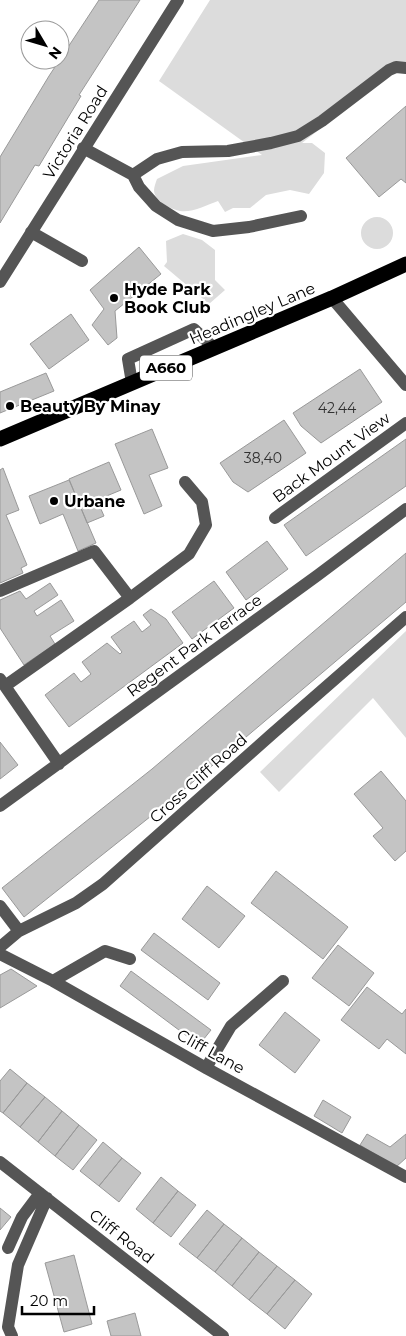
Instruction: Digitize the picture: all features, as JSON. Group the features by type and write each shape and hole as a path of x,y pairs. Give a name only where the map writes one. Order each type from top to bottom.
{"highway":[{"name":"Headingley Lane","path":"0,439 332,298 406,264"}],"street":[{"name":"Victoria Road","path":"0,282 178,0"},
{"path":"133,175 157,159 182,152 228,151 298,136 322,121 389,70 396,67 406,68"},
{"path":"83,148 133,175 139,187 156,206 178,220 213,231 249,227 301,216"},
{"path":"31,232 82,261"},
{"path":"332,298 406,385"},
{"path":"132,383 128,359 194,329 214,348"},
{"name":"Back Mount View","path":"275,518 406,423"},
{"path":"58,764 2,682 130,598 189,554 206,525 202,502 186,482"},
{"name":"Regent Park Terrace","path":"0,806 318,576 406,509"},
{"path":"0,591 94,551 130,598"},
{"name":"Cross Cliff Road","path":"0,947 19,931 76,903 104,884 406,617"},
{"path":"0,906 19,931"},
{"path":"53,981 105,951 130,959"},
{"name":"Cliff Lane","path":"0,954 53,981 206,1068 405,1176"},
{"path":"206,1068 231,1026 283,981"},
{"name":"Cliff Road","path":"0,1162 217,1334"},
{"path":"8,1248 22,1217 43,1195"},
{"path":"12,1336 8,1327 18,1266 43,1195"}],"shaded area":[{"path":"210,0 406,0 406,62 302,143 312,143 325,153 324,173 309,194 290,190 266,195 250,208 233,208 225,212 218,201 194,210 180,211 164,204 157,198 154,189 157,179 183,166 262,155 159,81"},
{"path":"377,217 389,221 393,233 389,245 377,249 365,245 361,233 365,221"},
{"path":"183,234 202,240 215,250 215,280 225,290 209,304 164,266 167,262 166,241"},
{"path":"406,631 406,738 373,698 279,792 260,772"}],"building":[{"path":"99,0 140,0 79,95 81,96 39,166 35,165 0,223 0,157 53,70 70,70 70,44"},
{"path":"406,106 406,183 401,179 379,197 346,158"},
{"name":"Hyde Park Book Club","path":"139,247 161,274 115,311 117,338 108,345 92,325 104,309 90,290"},
{"path":"71,314 89,340 49,369 30,344"},
{"path":"360,369 382,402 321,443 301,426 293,413"},
{"path":"46,373 54,391 0,413 0,392"},
{"path":"284,420 306,453 248,492 233,482 220,463"},
{"path":"152,429 168,468 149,475 162,506 144,514 115,444"},
{"path":"406,439 406,486 306,556 284,525"},
{"path":"109,462 121,490 97,500 104,516 87,523 69,479"},
{"path":"3,468 19,510 6,515 27,565 21,568 23,573 0,583 0,470"},
{"path":"69,480 96,543 78,551 63,514 40,524 29,496"},
{"path":"267,541 288,569 246,600 226,572"},
{"path":"406,553 406,602 175,797 24,917 2,888 152,769"},
{"path":"214,581 234,608 192,639 172,612"},
{"path":"50,583 58,595 34,611 37,616 61,600 74,621 50,636 55,644 24,665 0,628 0,600 20,591 26,599"},
{"path":"151,609 166,619 183,643 69,727 45,695 74,673 81,682 91,674 82,662 107,643 120,654 122,652 111,637 134,621 142,632 151,625 143,615"},
{"path":"0,742 18,765 0,779"},
{"path":"381,771 406,801 406,851 395,861 373,836 383,828 354,794"},
{"path":"276,871 348,927 323,959 251,903"},
{"path":"207,886 245,916 219,948 182,919"},
{"path":"154,933 220,983 208,1000 141,950"},
{"path":"338,945 374,973 349,1006 312,978"},
{"path":"11,969 37,986 0,1008 0,975"},
{"path":"131,971 211,1030 199,1045 120,986"},
{"path":"367,987 402,1014 406,1009 406,1054 387,1039 379,1049 341,1020"},
{"path":"285,1012 320,1040 295,1073 259,1045"},
{"path":"10,1069 27,1083 3,1113 0,1111 0,1081"},
{"path":"27,1083 45,1097 20,1127 3,1113"},
{"path":"45,1097 62,1111 38,1142 20,1127"},
{"path":"323,1100 351,1117 342,1133 314,1116"},
{"path":"62,1111 79,1125 55,1156 38,1142"},
{"path":"79,1125 97,1140 73,1170 55,1156"},
{"path":"367,1134 390,1147 406,1134 406,1158 396,1167 360,1145"},
{"path":"103,1142 122,1158 99,1186 80,1171"},
{"path":"122,1158 141,1173 119,1202 99,1186"},
{"path":"161,1177 178,1191 153,1223 136,1209"},
{"path":"178,1191 196,1205 171,1237 153,1223"},
{"path":"0,1208 11,1217 0,1230"},
{"path":"207,1210 224,1224 197,1258 179,1244"},
{"path":"224,1224 242,1238 215,1272 197,1258"},
{"path":"242,1238 259,1252 232,1286 215,1272"},
{"path":"259,1252 277,1266 249,1300 232,1286"},
{"path":"74,1255 92,1324 64,1332 45,1263"},
{"path":"277,1266 295,1280 267,1314 249,1300"},
{"path":"295,1280 312,1294 285,1329 267,1314"},
{"path":"135,1313 141,1336 111,1336 107,1321"}],"place":[{"name":"Hyde Park Book Club","path":"114,298"},
{"name":"Beauty By Minay","path":"10,406"},
{"name":"Urbane","path":"54,501"}]}
